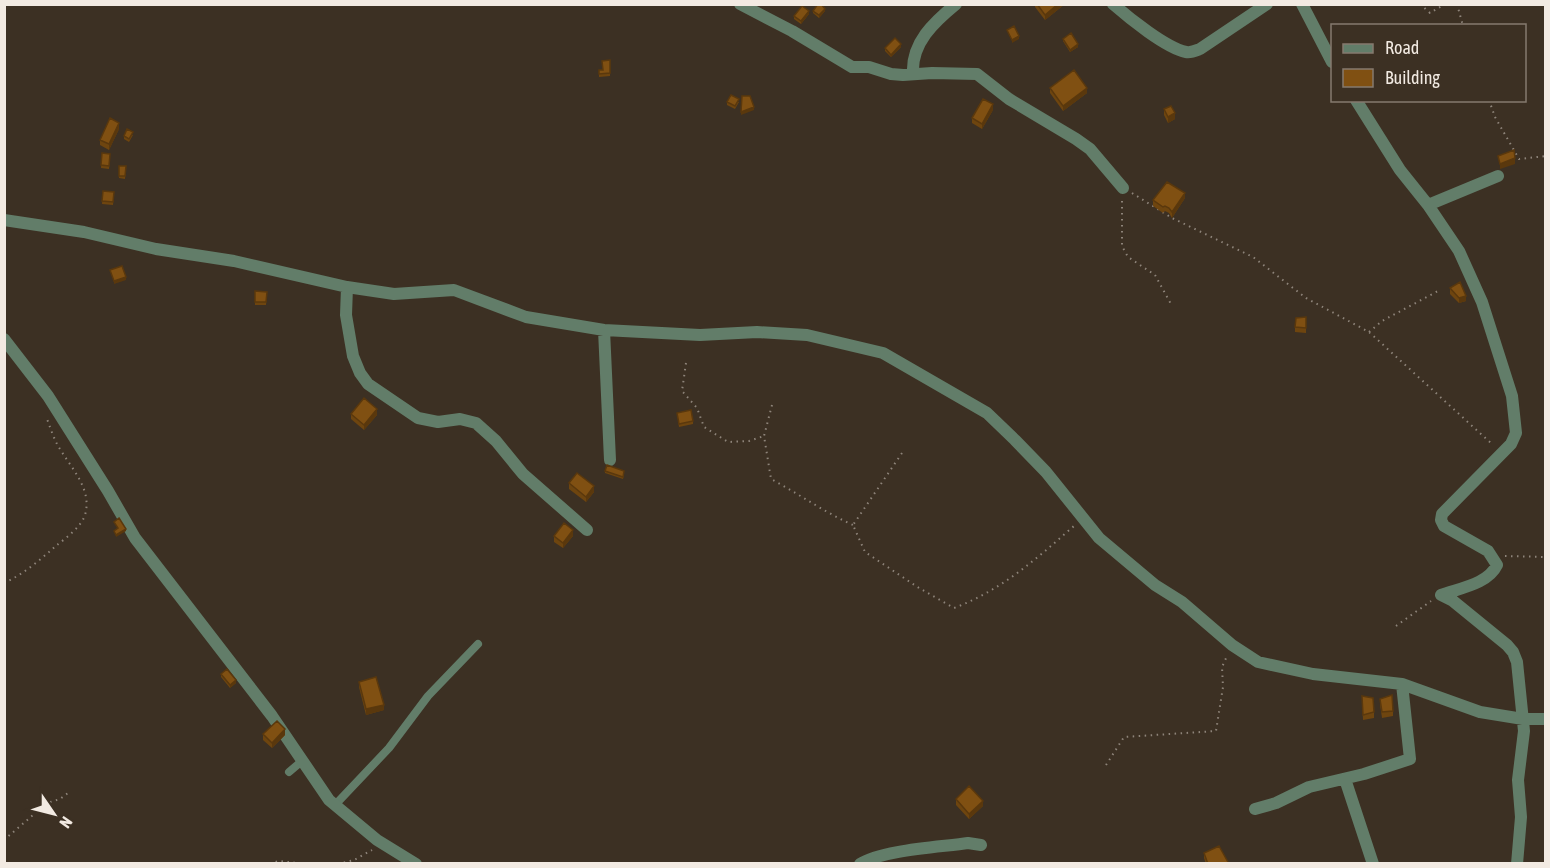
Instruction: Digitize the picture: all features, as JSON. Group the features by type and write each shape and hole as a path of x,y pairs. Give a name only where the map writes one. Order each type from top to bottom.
{"street":[{"path":"740,4 801,35 852,68 869,67 891,75 977,74 1008,99 1090,149 1123,188"},
{"path":"912,74 912,61 923,36 956,4"},
{"path":"1113,4 1128,18 1155,36 1187,52 1200,49 1267,4"},
{"path":"1302,4 1331,60"},
{"path":"1357,102 1400,170 1459,250 1482,302 1512,396 1516,434 1511,444 1442,514 1441,520 1444,526 1488,551 1497,565 1494,572 1486,579 1441,595"},
{"path":"1428,206 1498,176"},
{"path":"4,220 84,232 156,249 234,261 347,287 394,294 454,290 526,317 604,330 700,335 757,332 807,335 883,353 987,413 1046,472 1100,538 1155,585 1182,602 1232,645 1258,662 1313,674 1402,684 1480,712 1523,719 1545,719"},
{"path":"347,287 346,315 354,356 360,374 368,384 418,418 438,422 460,419 476,423 496,441 523,474 587,530"},
{"path":"604,330 610,460"},
{"path":"4,339 48,396 135,538 272,716 329,800 377,840 416,864"},
{"path":"1441,595 1453,601 1507,645 1517,662 1524,731 1518,780 1521,818 1517,864"},
{"path":"1255,809 1276,803 1309,787 1345,779 1410,759 1402,684"},
{"path":"1345,779 1373,864"},
{"path":"860,864 866,860 890,854 968,843 981,845"}],"lane":[{"path":"335,805 389,748 428,696 478,644"},
{"path":"289,772 302,761"}],"path":[{"path":"1420,4 1430,13 1445,4"},
{"path":"1457,4 1462,24"},
{"path":"1490,102 1494,117 1519,159 1545,156"},
{"path":"1172,306 1155,275 1128,257 1122,246 1123,188 1172,218 1253,257 1306,298 1369,332 1501,453"},
{"path":"1369,332 1382,321 1438,291"},
{"path":"686,363 682,391 697,408 704,427 728,442 749,441 765,436"},
{"path":"4,583 40,560 70,535 85,517 86,493 56,443 43,410 48,396"},
{"path":"772,405 765,436 771,479 831,515 853,525 865,552 954,608 975,600 1020,572 1083,519"},
{"path":"853,525 902,453"},
{"path":"1488,551 1506,557 1545,557"},
{"path":"1396,626 1441,595"},
{"path":"1106,765 1124,737 1216,731 1223,687 1222,667 1232,645"},
{"path":"4,840 47,803 60,799 68,793"},
{"path":"338,864 371,852 377,840"},
{"path":"270,864 278,861 308,864"}],"building":[{"path":"818,4 825,9 819,15 813,11"},
{"path":"1037,4 1058,4 1045,15"},
{"path":"802,6 809,11 801,21 794,16"},
{"path":"1014,26 1019,36 1012,40 1007,30"},
{"path":"1071,33 1078,44 1070,50 1063,39"},
{"path":"895,38 901,44 891,55 885,48"},
{"path":"610,60 610,73 599,74 599,70 603,70 602,61"},
{"path":"1074,70 1087,88 1063,106 1050,88"},
{"path":"731,95 739,99 735,106 727,102"},
{"path":"742,96 750,96 754,107 741,112"},
{"path":"983,99 993,104 982,124 972,118"},
{"path":"1171,106 1175,113 1168,117 1164,109"},
{"path":"110,118 119,123 109,144 100,140"},
{"path":"127,129 133,132 129,139 124,136"},
{"path":"1514,150 1515,158 1500,164 1498,156"},
{"path":"102,153 110,154 109,166 101,165"},
{"path":"119,166 126,166 125,176 119,176"},
{"path":"1167,182 1185,193 1172,212 1153,200"},
{"path":"103,191 114,192 113,202 102,201"},
{"path":"122,266 126,277 114,281 110,270"},
{"path":"1460,282 1466,296 1459,298 1450,288"},
{"path":"255,291 267,292 266,302 255,302"},
{"path":"1306,317 1306,328 1295,327 1296,318"},
{"path":"364,398 377,409 364,425 351,414"},
{"path":"691,410 693,421 679,424 677,413"},
{"path":"607,465 624,471 623,477 605,471"},
{"path":"577,473 594,486 586,497 569,483"},
{"path":"119,518 126,529 116,535 114,531 118,528 114,522"},
{"path":"564,523 573,530 563,543 554,536"},
{"path":"227,669 236,680 230,685 221,674"},
{"path":"376,677 384,705 366,709 359,682"},
{"path":"1392,695 1393,711 1382,712 1380,699"},
{"path":"1362,696 1373,698 1374,712 1363,715"},
{"path":"277,721 285,729 272,743 263,734"},
{"path":"969,786 983,801 969,814 956,799"},
{"path":"1219,846 1229,864 1208,864 1204,853"}]}
